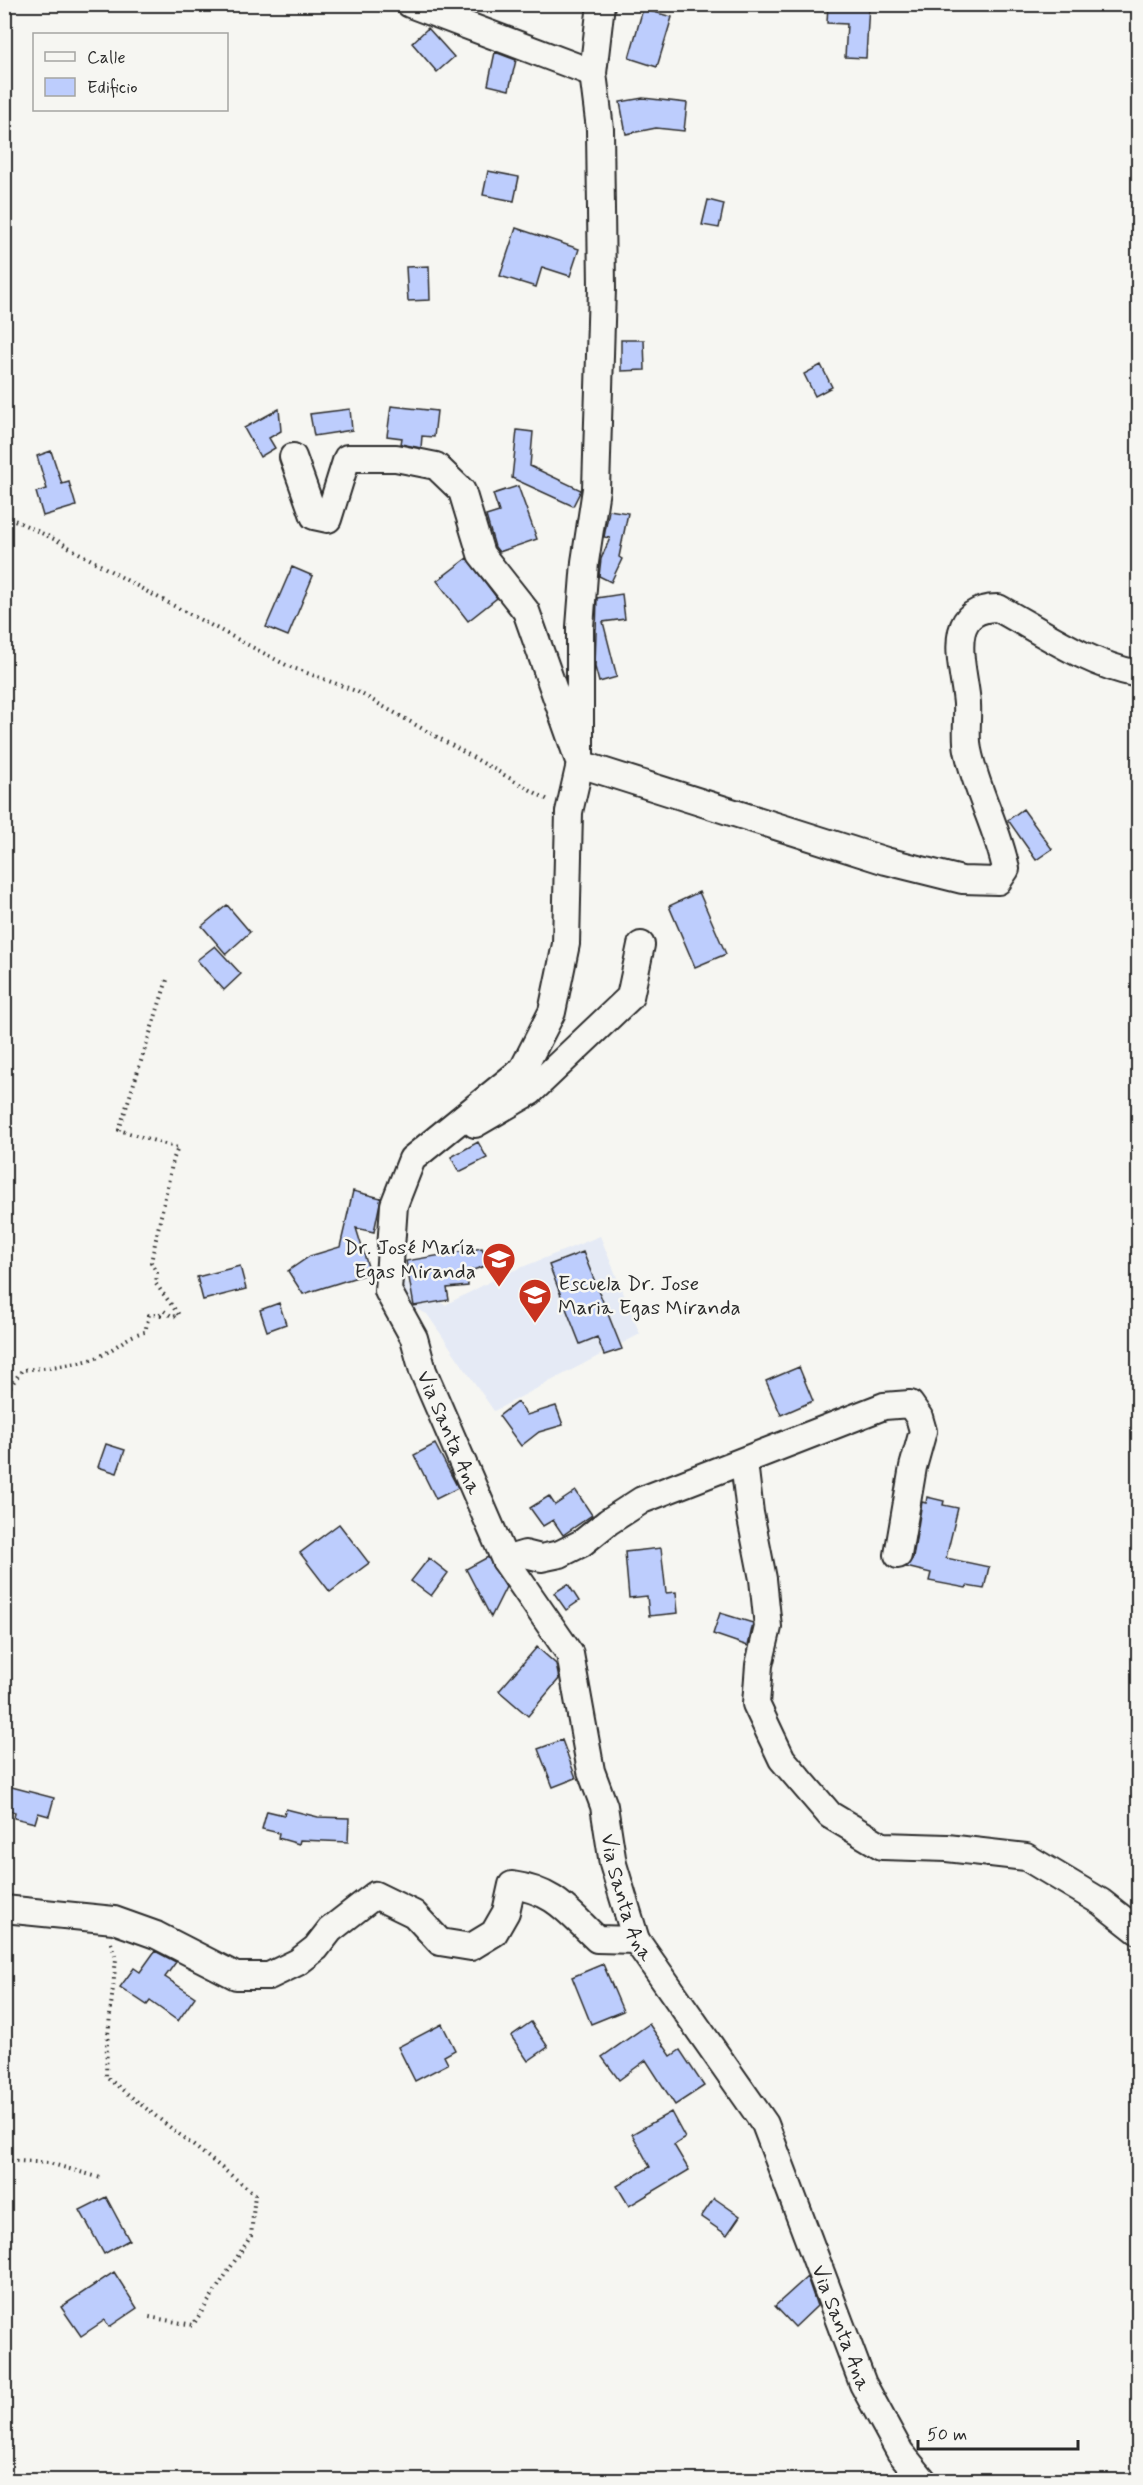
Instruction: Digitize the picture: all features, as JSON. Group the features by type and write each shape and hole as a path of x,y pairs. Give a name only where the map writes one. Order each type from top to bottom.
{"street":[{"path":"410,4 593,73"},
{"path":"412,1160 523,1070 552,1012 566,944 569,812 580,764 580,627 585,562 596,489 602,288 600,129 593,73 601,4"},
{"path":"293,457 314,516 328,519 347,458 396,458 436,466 462,491 481,554 526,610 580,764"},
{"path":"580,764 886,861 962,880 998,881 1006,869 1002,846 967,749 967,703 960,639 968,620 986,608 998,608 1081,656 1115,670 1138,674"},
{"path":"412,1160 531,1092 630,997 641,945"},
{"name":"Via Santa Ana","path":"412,1160 394,1205 388,1291 414,1338 423,1371 505,1560 570,1654 591,1771 604,1806 614,1864 636,1940 765,2124 863,2384 900,2452 923,2481"},
{"path":"505,1560 525,1554 541,1558 560,1554 582,1543 608,1522 642,1500 744,1462 814,1431 885,1406 910,1404 919,1417 923,1431 913,1467 898,1555"},
{"path":"744,1462 750,1513 763,1579 768,1627 759,1665 756,1704 782,1759 830,1815 882,1846 947,1848 1026,1857 1101,1902 1138,1931"},
{"path":"4,1909 114,1920 156,1935 236,1976 269,1976 298,1962 316,1948 330,1930 375,1895 414,1914 440,1942 471,1947 494,1933 506,1912 512,1885 532,1887 550,1895 597,1939 636,1940"}],"path":[{"path":"4,515 58,541 144,590 288,666 356,691 569,812"},
{"path":"4,1388 10,1387 22,1370 94,1358 118,1347 132,1334 145,1332 149,1315 160,1315 164,1311 173,1317 179,1315 156,1284 157,1273 151,1262 173,1160 178,1148 119,1130 167,980"},
{"path":"104,1920 116,1959 106,2077 255,2194 251,2236 193,2325 149,2317"},
{"path":"4,2160 49,2163 101,2178"}],"shaded area":[{"name":"Escuela Dr. Jose Maria Egas Miranda","path":"600,1236 640,1334 494,1411 427,1314 400,1301 399,1278 445,1305 505,1274"}],"building":[{"path":"828,4 869,4 866,58 845,57 847,24 827,23"},
{"path":"643,9 672,17 657,67 629,58"},
{"path":"428,28 454,57 437,72 412,43"},
{"path":"495,52 516,60 509,90 488,85"},
{"path":"643,98 687,103 684,131 656,128 626,134 620,102"},
{"path":"488,171 519,177 514,201 483,195"},
{"path":"708,200 724,204 719,228 702,225"},
{"path":"516,228 579,249 570,276 542,267 536,287 500,276"},
{"path":"429,266 430,300 408,301 406,267"},
{"path":"621,340 644,340 645,370 621,371"},
{"path":"821,365 832,387 815,396 804,374"},
{"path":"391,406 437,411 434,437 422,436 421,448 401,444 402,438 387,436"},
{"path":"279,409 281,431 269,438 275,448 260,457 244,428"},
{"path":"350,409 352,430 314,436 310,414"},
{"path":"517,430 533,432 530,466 581,490 573,506 512,478"},
{"path":"51,451 62,484 69,482 76,506 43,516 36,492 47,489 37,456"},
{"path":"518,486 537,539 499,552 495,547 486,516 499,512 493,494"},
{"path":"609,510 628,513 619,557 622,559 611,582 599,576 601,559 610,538 604,537"},
{"path":"467,558 497,598 468,621 437,581"},
{"path":"292,567 313,576 288,636 266,627"},
{"path":"622,594 625,619 603,622 617,677 599,682 595,667 597,598"},
{"path":"1023,809 1052,849 1036,860 1008,820"},
{"path":"699,892 726,954 695,967 669,906"},
{"path":"227,905 250,932 226,954 202,926"},
{"path":"215,946 241,974 224,990 197,960"},
{"path":"478,1142 487,1158 459,1172 451,1157"},
{"path":"353,1191 381,1198 374,1232 356,1228 370,1273 303,1294 288,1271 310,1256 340,1247"},
{"path":"482,1248 488,1265 467,1272 468,1286 447,1288 449,1300 414,1306 406,1261"},
{"path":"583,1252 622,1349 604,1355 597,1337 580,1344 549,1265"},
{"path":"240,1266 246,1289 203,1300 197,1277"},
{"path":"279,1303 286,1324 267,1331 260,1310"},
{"path":"799,1367 813,1401 781,1415 766,1381"},
{"path":"517,1402 527,1415 556,1406 563,1425 539,1432 521,1446 499,1416"},
{"path":"106,1444 125,1450 117,1473 98,1467"},
{"path":"435,1444 458,1488 436,1499 414,1455"},
{"path":"576,1491 592,1515 563,1535 553,1520 543,1526 530,1508 549,1496 555,1505"},
{"path":"927,1497 944,1501 943,1505 958,1508 946,1558 989,1567 984,1589 929,1581 931,1573 906,1567 913,1558 922,1502 926,1503"},
{"path":"339,1524 369,1563 330,1592 300,1553"},
{"path":"661,1548 666,1593 676,1592 678,1613 649,1616 647,1596 629,1598 625,1552"},
{"path":"488,1557 506,1587 491,1617 466,1569"},
{"path":"429,1558 448,1573 431,1596 411,1581"},
{"path":"568,1584 579,1601 566,1610 554,1593"},
{"path":"720,1613 753,1623 748,1646 713,1634"},
{"path":"537,1647 556,1664 559,1679 528,1716 499,1691"},
{"path":"562,1740 576,1778 553,1787 538,1749"},
{"path":"4,1785 54,1798 49,1816 38,1813 35,1823 14,1818 15,1812 4,1809"},
{"path":"286,1809 318,1817 349,1818 348,1842 300,1840 299,1844 278,1838 279,1833 262,1829 267,1811 284,1815"},
{"path":"155,1951 176,1962 165,1977 195,1997 178,2021 150,2001 147,2005 120,1987 134,1968 140,1972"},
{"path":"603,1964 623,2011 591,2024 572,1977"},
{"path":"531,2022 548,2047 528,2061 511,2036"},
{"path":"442,2024 455,2050 444,2056 448,2064 415,2081 398,2047"},
{"path":"649,2024 671,2056 680,2050 704,2086 675,2105 646,2060 619,2080 602,2057"},
{"path":"671,2112 685,2138 674,2145 689,2170 629,2206 617,2186 650,2167 632,2134"},
{"path":"106,2197 129,2240 104,2254 80,2210"},
{"path":"714,2198 740,2216 727,2235 701,2217"},
{"path":"114,2272 137,2308 109,2327 105,2320 81,2336 61,2307"},
{"path":"807,2277 817,2306 795,2327 775,2306"}],"place":[{"name":"Dr. José María Egas Miranda","path":"499,1288"},
{"name":"Escuela Dr. Jose Maria Egas Miranda","path":"535,1324"}]}
